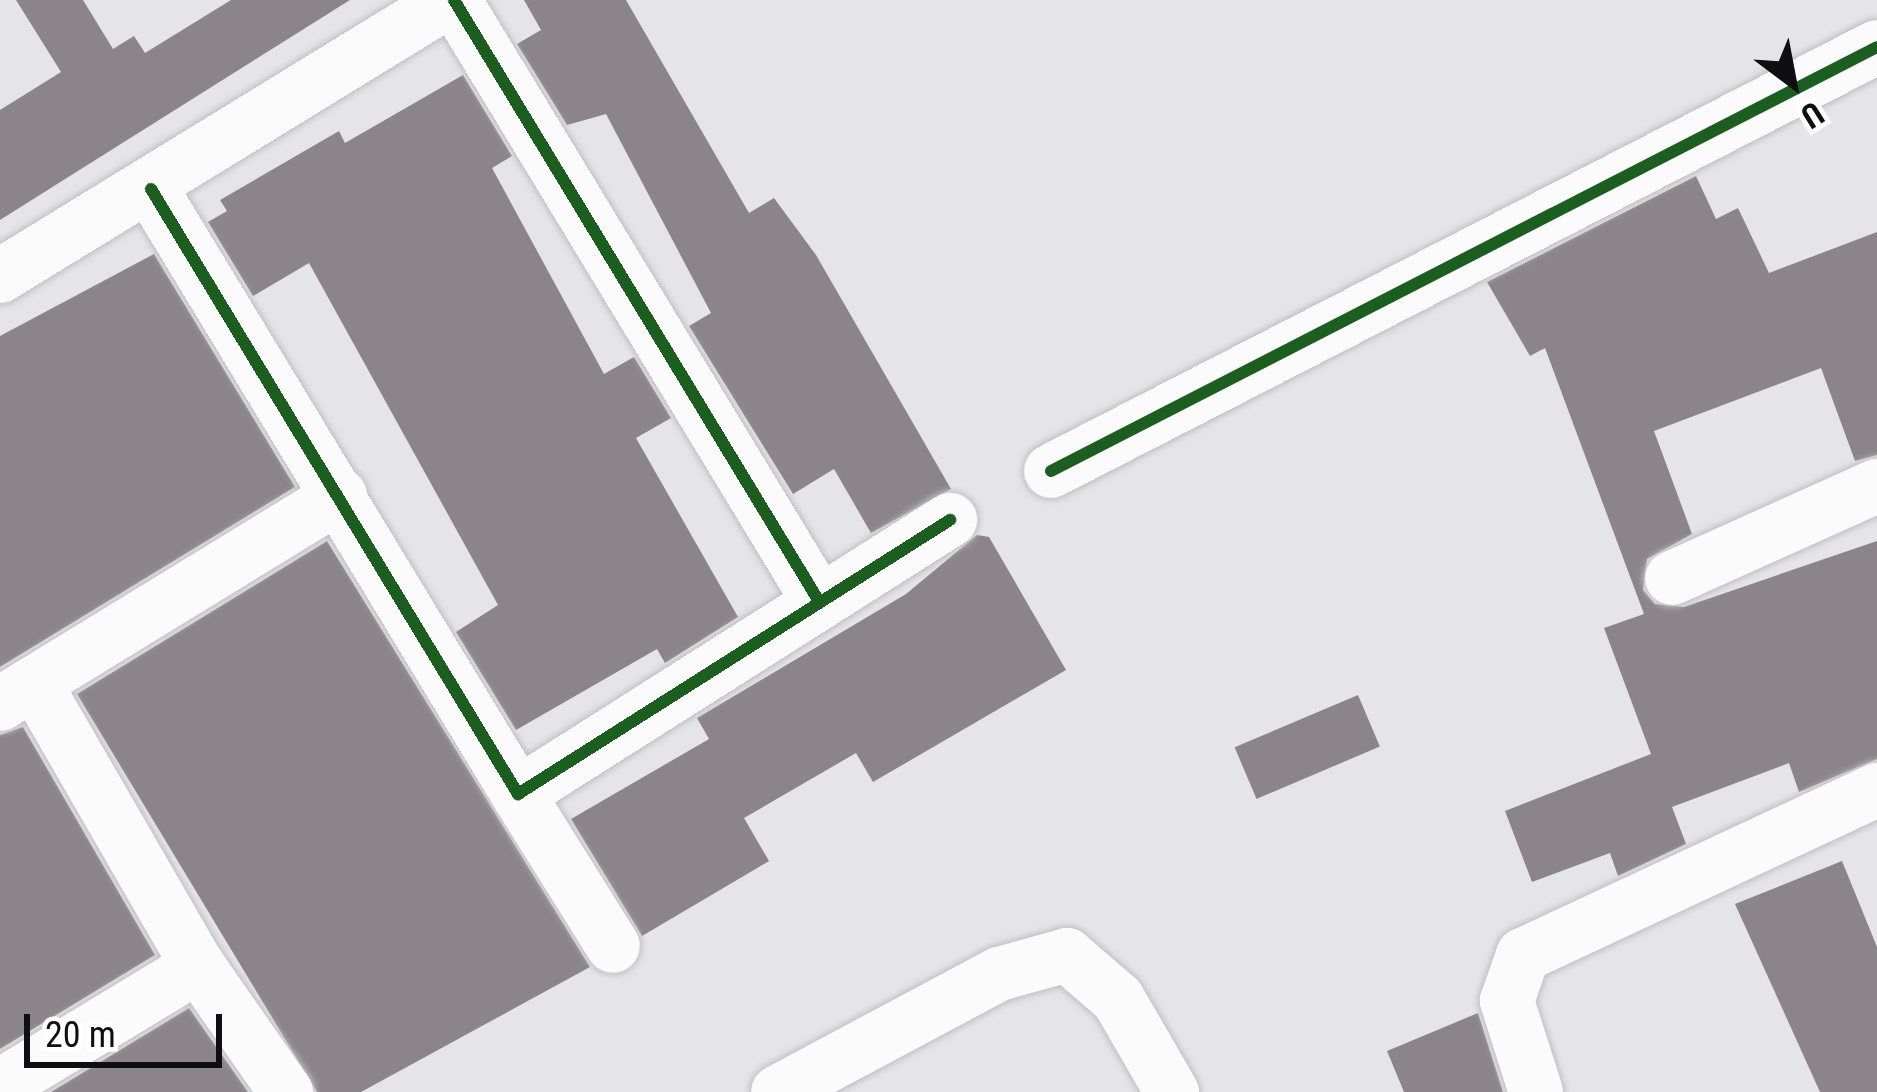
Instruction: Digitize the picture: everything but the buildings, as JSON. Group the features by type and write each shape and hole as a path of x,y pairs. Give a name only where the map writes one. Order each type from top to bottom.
{"street":[{"path":"0,276 151,189 452,0 820,603"},
{"path":"1052,471 1877,47"},
{"path":"151,189 613,946"},
{"path":"1672,578 1877,486"},
{"path":"286,1092 17,694 340,496"},
{"path":"518,794 950,520"},
{"path":"1536,1092 1507,1001 1522,955 1877,790"},
{"path":"778,1092 999,974 1067,955 1118,999 1172,1092"},
{"path":"0,1086 198,966"}],"cycle path":[{"path":"454,0 820,603"},
{"path":"1051,471 1877,47"},
{"path":"151,189 518,794 950,520"}]}
